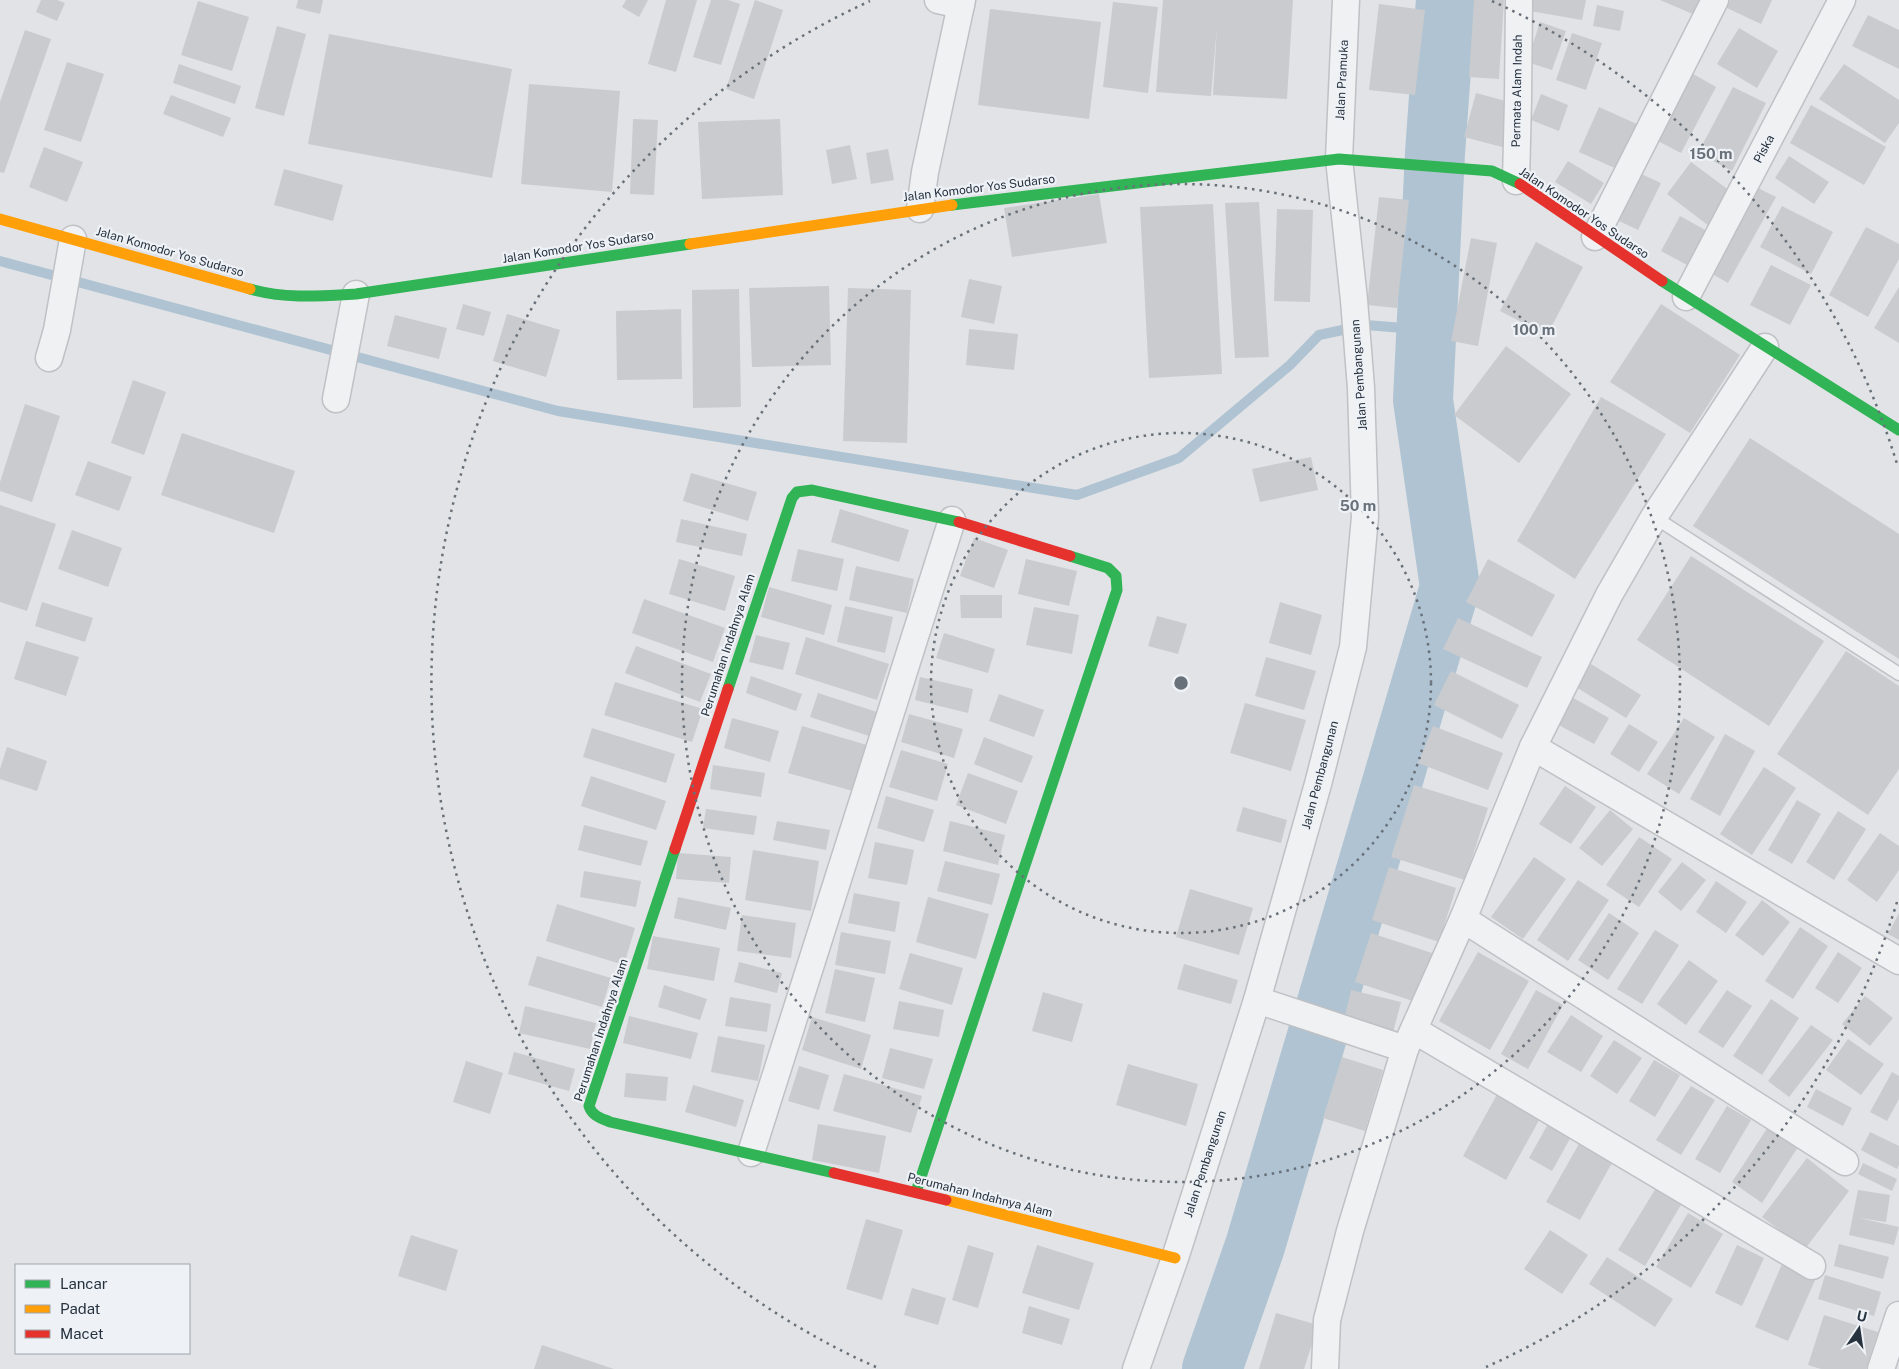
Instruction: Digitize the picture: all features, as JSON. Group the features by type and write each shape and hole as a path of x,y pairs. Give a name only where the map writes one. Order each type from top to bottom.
{"street":[{"name":"Jalan Pramuka","path":"1339,159 1346,0"},
{"name":"Permata Alam Indah","path":"1516,182 1519,0"},
{"path":"1595,236 1714,0"},
{"name":"Piska","path":"1686,297 1842,0"},
{"path":"920,209 954,2"},
{"name":"Jalan Komodor Yos Sudarso","path":"0,219 71,248 261,292 306,296 356,294 920,209 1339,159 1475,169 1492,171 1516,182 1686,297 1765,347 1896,421"},
{"name":"Jalan Pembangunan","path":"1136,1369 1175,1258 1258,1000 1318,784 1353,647 1365,517 1361,388 1339,159"},
{"path":"49,358 57,330 71,248"},
{"path":"338,387 356,294"},
{"path":"1325,1369 1328,1320 1350,1231 1409,1039 1463,919 1533,747 1609,595 1654,518 1765,347"},
{"name":"Perumahan Indahnya Alam","path":"952,520 812,490 797,492 792,498 589,1106 590,1111 610,1122 916,1192 1175,1258"},
{"path":"751,1153 952,520 1108,568 1116,576 1117,590 916,1192"},
{"path":"1533,747 1899,961"},
{"path":"1463,919 1845,1162"},
{"path":"1258,1000 1359,1034 1409,1039 1812,1266"},
{"path":"1881,1369 1899,1315"}],"lane":[{"path":"1654,518 1899,674"}],"building":[{"path":"41,0 57,0 65,3 57,21 36,12"},
{"path":"298,0 323,0 320,14 296,8"},
{"path":"626,0 648,0 639,17 622,7"},
{"path":"666,0 697,0 676,72 648,64"},
{"path":"711,0 728,0 740,4 721,65 693,57"},
{"path":"755,0 783,10 754,99 726,89"},
{"path":"1163,0 1293,0 1287,99 1213,95 1217,26 1211,96 1156,92"},
{"path":"1474,0 1504,0 1499,79 1469,77"},
{"path":"1532,0 1586,0 1582,20 1530,11"},
{"path":"1660,0 1700,0 1702,1 1695,15"},
{"path":"1730,0 1772,0 1761,24 1727,8"},
{"path":"198,1 249,17 232,71 181,55"},
{"path":"1113,2 1158,7 1148,93 1103,87"},
{"path":"1379,4 1425,10 1415,95 1369,90"},
{"path":"1597,5 1624,11 1620,31 1593,26"},
{"path":"990,9 1101,22 1089,119 978,105"},
{"path":"1868,15 1899,30 1899,69 1852,46"},
{"path":"1540,22 1566,31 1552,70 1527,62"},
{"path":"277,26 306,34 284,116 255,108"},
{"path":"1739,28 1778,51 1757,88 1717,64"},
{"path":"25,30 51,39 4,173 0,172 0,102"},
{"path":"1572,33 1602,43 1586,90 1556,80"},
{"path":"329,34 512,69 492,178 308,144"},
{"path":"67,62 104,74 81,142 44,130"},
{"path":"179,64 241,86 235,104 173,83"},
{"path":"1844,64 1899,100 1899,123 1885,143 1819,99"},
{"path":"1688,71 1716,87 1681,153 1652,138"},
{"path":"529,84 620,91 612,192 521,184"},
{"path":"1733,87 1766,103 1732,171 1698,153"},
{"path":"1476,93 1517,104 1506,148 1464,137"},
{"path":"1541,94 1568,105 1559,131 1531,120"},
{"path":"171,95 231,118 223,137 163,114"},
{"path":"1811,105 1886,147 1864,185 1790,143"},
{"path":"1599,107 1639,125 1619,170 1579,152"},
{"path":"633,119 658,120 654,195 630,194"},
{"path":"780,119 783,195 702,199 698,122"},
{"path":"850,145 857,179 832,184 826,150"},
{"path":"44,147 83,162 67,202 29,187"},
{"path":"888,149 894,180 871,184 866,153"},
{"path":"1789,156 1829,182 1814,204 1775,178"},
{"path":"1568,161 1604,183 1591,204 1555,182"},
{"path":"1691,162 1734,194 1709,226 1667,194"},
{"path":"284,169 343,185 333,221 274,205"},
{"path":"1637,172 1661,183 1638,230 1615,219"},
{"path":"1756,187 1776,197 1728,283 1709,272"},
{"path":"1099,194 1107,243 1012,257 1004,208"},
{"path":"1379,197 1409,200 1397,308 1367,305"},
{"path":"1259,202 1269,357 1235,358 1225,203"},
{"path":"1213,204 1222,374 1149,378 1140,207"},
{"path":"1782,206 1833,232 1811,274 1760,247"},
{"path":"1277,209 1313,210 1310,302 1274,301"},
{"path":"1680,216 1707,231 1689,266 1661,251"},
{"path":"1866,227 1899,244 1899,259 1868,317 1829,295"},
{"path":"1471,238 1497,243 1478,346 1451,341"},
{"path":"1536,242 1583,267 1547,335 1500,311"},
{"path":"1771,265 1811,285 1790,325 1750,305"},
{"path":"969,279 1002,286 994,324 961,317"},
{"path":"829,286 831,365 752,367 749,288"},
{"path":"1899,287 1899,343 1874,328"},
{"path":"848,288 911,290 907,443 843,441"},
{"path":"739,289 741,407 693,408 692,290"},
{"path":"463,304 491,312 484,336 456,329"},
{"path":"1661,304 1740,355 1690,433 1610,382"},
{"path":"681,309 682,379 617,380 616,311"},
{"path":"507,314 560,330 546,377 493,361"},
{"path":"395,315 447,328 439,359 387,346"},
{"path":"969,329 1018,334 1014,370 966,365"},
{"path":"1506,346 1571,394 1519,463 1454,415"},
{"path":"133,380 166,392 144,455 111,443"},
{"path":"1601,397 1666,434 1575,579 1517,541"},
{"path":"25,404 60,416 32,502 0,491 0,482"},
{"path":"182,433 295,471 274,533 161,495"},
{"path":"1750,438 1899,534 1899,659 1693,526"},
{"path":"1311,457 1318,490 1260,502 1252,469"},
{"path":"88,461 132,477 119,511 75,495"},
{"path":"691,473 757,492 748,521 683,501"},
{"path":"0,505 56,524 27,611 0,602"},
{"path":"840,509 909,530 899,562 831,542"},
{"path":"681,519 747,534 742,556 676,542"},
{"path":"72,530 122,548 108,587 58,569"},
{"path":"974,538 1008,550 994,588 960,576"},
{"path":"798,549 844,559 837,591 791,581"},
{"path":"1691,556 1824,641 1769,726 1637,640"},
{"path":"679,559 735,576 725,611 669,594"},
{"path":"1026,559 1077,571 1069,606 1018,594"},
{"path":"1488,559 1555,595 1532,637 1466,602"},
{"path":"856,566 914,579 907,613 849,600"},
{"path":"769,587 832,605 824,635 761,617"},
{"path":"960,595 1002,595 1002,618 961,618"},
{"path":"644,599 725,628 713,662 632,633"},
{"path":"42,602 93,618 85,642 35,626"},
{"path":"1280,602 1322,615 1311,655 1269,643"},
{"path":"845,606 893,617 885,653 837,642"},
{"path":"1034,607 1079,615 1072,654 1026,645"},
{"path":"1157,616 1187,624 1178,654 1148,646"},
{"path":"1458,618 1542,657 1527,688 1443,649"},
{"path":"944,633 995,649 988,673 936,658"},
{"path":"756,635 790,643 783,670 749,662"},
{"path":"806,637 889,664 877,700 795,674"},
{"path":"26,641 79,657 66,696 14,679"},
{"path":"636,646 711,674 700,702 625,673"},
{"path":"1846,651 1899,686 1899,769 1868,815 1777,754"},
{"path":"1266,657 1316,671 1304,710 1255,696"},
{"path":"1591,664 1641,695 1626,718 1576,687"},
{"path":"1451,671 1519,705 1502,739 1434,705"},
{"path":"751,676 802,694 796,711 746,693"},
{"path":"920,677 973,689 968,713 915,700"},
{"path":"615,682 703,709 692,742 604,715"},
{"path":"818,693 877,712 869,736 810,717"},
{"path":"999,694 1044,710 1034,737 989,721"},
{"path":"1568,695 1609,718 1594,744 1553,722"},
{"path":"1245,703 1306,720 1291,771 1230,753"},
{"path":"909,714 963,729 954,758 901,742"},
{"path":"732,718 779,731 770,762 724,748"},
{"path":"1684,718 1715,737 1679,794 1647,774"},
{"path":"1629,724 1658,742 1639,772 1610,754"},
{"path":"802,726 867,745 853,791 788,773"},
{"path":"1433,726 1503,753 1488,790 1418,763"},
{"path":"592,728 675,754 666,783 583,757"},
{"path":"1725,734 1755,751 1720,816 1690,799"},
{"path":"984,737 1033,756 1022,783 974,764"},
{"path":"7,747 47,761 37,791 0,779 0,769"},
{"path":"901,750 948,764 937,801 889,787"},
{"path":"713,765 765,773 761,797 710,789"},
{"path":"1764,767 1796,788 1752,855 1720,834"},
{"path":"968,773 1018,791 1006,824 956,805"},
{"path":"591,776 666,801 656,830 581,806"},
{"path":"1414,785 1488,808 1465,880 1391,857"},
{"path":"1565,786 1596,807 1571,844 1539,824"},
{"path":"886,796 934,810 924,842 877,828"},
{"path":"1797,800 1821,814 1792,864 1768,850"},
{"path":"1243,807 1287,820 1281,843 1236,831"},
{"path":"706,809 757,816 754,835 703,828"},
{"path":"1610,810 1633,829 1602,866 1579,848"},
{"path":"1838,811 1866,829 1834,880 1806,862"},
{"path":"777,821 830,830 826,850 773,840"},
{"path":"950,821 1005,835 998,865 943,851"},
{"path":"584,825 648,841 641,866 578,850"},
{"path":"1880,833 1899,846 1899,870 1877,902 1847,880"},
{"path":"1639,837 1672,859 1639,907 1606,885"},
{"path":"875,842 914,850 907,885 868,878"},
{"path":"753,850 819,861 811,911 745,900"},
{"path":"678,853 731,857 729,883 676,879"},
{"path":"1534,857 1566,879 1523,939 1491,917"},
{"path":"945,861 1000,874 992,905 937,891"},
{"path":"1682,862 1706,880 1681,911 1658,892"},
{"path":"1389,867 1456,888 1439,942 1372,920"},
{"path":"584,871 641,881 636,907 580,897"},
{"path":"1578,880 1609,900 1568,961 1537,940"},
{"path":"1716,881 1747,902 1726,933 1696,912"},
{"path":"1190,889 1253,908 1239,955 1176,937"},
{"path":"854,893 900,902 895,932 848,923"},
{"path":"678,897 731,908 726,930 674,918"},
{"path":"928,897 989,914 976,959 916,942"},
{"path":"1762,900 1790,922 1763,956 1735,935"},
{"path":"557,904 635,928 624,965 546,941"},
{"path":"1609,913 1639,933 1608,980 1578,960"},
{"path":"1899,913 1899,940 1888,934"},
{"path":"742,915 796,923 791,958 737,951"},
{"path":"1800,927 1828,946 1793,999 1765,981"},
{"path":"1655,930 1679,945 1642,1004 1617,989"},
{"path":"841,932 891,941 885,974 835,965"},
{"path":"1371,933 1435,954 1419,1003 1355,982"},
{"path":"653,936 720,948 714,981 647,969"},
{"path":"1478,952 1529,981 1490,1050 1439,1021"},
{"path":"1838,952 1862,968 1838,1003 1815,988"},
{"path":"910,953 963,968 952,1005 899,989"},
{"path":"537,956 611,978 602,1007 528,985"},
{"path":"1689,960 1718,981 1686,1025 1657,1004"},
{"path":"739,962 782,973 777,993 734,982"},
{"path":"1184,964 1238,980 1231,1004 1177,989"},
{"path":"835,969 875,978 865,1022 825,1013"},
{"path":"664,985 707,999 700,1020 658,1007"},
{"path":"1351,990 1401,1002 1392,1036 1343,1024"},
{"path":"1536,990 1563,1005 1528,1069 1501,1054"},
{"path":"1727,990 1752,1006 1723,1048 1698,1032"},
{"path":"1043,992 1083,1004 1072,1042 1032,1031"},
{"path":"1865,996 1893,1018 1870,1046 1842,1024"},
{"path":"730,997 771,1004 767,1032 725,1026"},
{"path":"1771,999 1799,1018 1762,1075 1733,1056"},
{"path":"899,1001 944,1010 939,1037 893,1029"},
{"path":"525,1006 596,1023 590,1049 519,1033"},
{"path":"1571,1015 1603,1036 1581,1072 1547,1052"},
{"path":"629,1016 698,1033 691,1059 623,1043"},
{"path":"812,1017 871,1035 861,1069 802,1050"},
{"path":"1811,1025 1833,1040 1789,1097 1768,1081"},
{"path":"718,1036 765,1045 758,1081 711,1072"},
{"path":"1848,1039 1884,1064 1861,1095 1826,1070"},
{"path":"1614,1040 1642,1058 1617,1094 1590,1076"},
{"path":"890,1048 933,1059 924,1089 882,1078"},
{"path":"514,1052 575,1069 569,1091 508,1074"},
{"path":"1342,1057 1383,1070 1365,1131 1323,1118"},
{"path":"1654,1060 1680,1075 1655,1117 1629,1101"},
{"path":"466,1061 503,1073 490,1114 453,1102"},
{"path":"1128,1064 1198,1084 1186,1126 1116,1105"},
{"path":"799,1066 829,1075 819,1110 788,1101"},
{"path":"1892,1072 1899,1076 1899,1099 1887,1121 1870,1112"},
{"path":"626,1073 668,1077 666,1101 624,1097"},
{"path":"844,1074 922,1096 911,1133 833,1111"},
{"path":"693,1085 744,1100 736,1127 685,1112"},
{"path":"1691,1086 1715,1100 1681,1155 1656,1140"},
{"path":"1500,1089 1543,1113 1506,1180 1463,1156"},
{"path":"1816,1089 1852,1108 1843,1126 1807,1107"},
{"path":"1727,1106 1751,1120 1720,1173 1695,1159"},
{"path":"1553,1115 1576,1128 1552,1171 1529,1158"},
{"path":"818,1124 886,1136 879,1173 812,1160"},
{"path":"1768,1127 1798,1147 1762,1203 1732,1182"},
{"path":"1870,1132 1899,1146 1899,1165 1897,1169 1861,1150"},
{"path":"1584,1135 1617,1154 1580,1220 1546,1202"},
{"path":"1807,1158 1849,1191 1805,1249 1762,1217"},
{"path":"1863,1163 1897,1179 1892,1191 1858,1174"},
{"path":"1656,1188 1682,1203 1645,1266 1618,1250"},
{"path":"1858,1190 1890,1195 1886,1222 1859,1218 1899,1227 1894,1245 1849,1235"},
{"path":"1688,1213 1723,1234 1691,1288 1656,1267"},
{"path":"866,1219 903,1230 882,1300 846,1289"},
{"path":"1550,1230 1588,1255 1562,1294 1524,1269"},
{"path":"411,1235 458,1250 446,1291 398,1276"},
{"path":"1839,1244 1889,1257 1883,1279 1834,1266"},
{"path":"968,1245 994,1253 978,1308 952,1300"},
{"path":"1037,1245 1094,1263 1079,1310 1022,1293"},
{"path":"1737,1245 1764,1258 1742,1306 1715,1293"},
{"path":"1607,1257 1673,1299 1655,1327 1589,1284"},
{"path":"1782,1264 1816,1278 1788,1341 1755,1327"},
{"path":"1825,1275 1881,1292 1874,1316 1818,1299"},
{"path":"912,1288 946,1298 938,1325 904,1315"},
{"path":"1029,1306 1070,1319 1062,1345 1022,1333"},
{"path":"1276,1313 1318,1325 1304,1369 1259,1369"},
{"path":"1824,1315 1878,1332 1866,1369 1821,1369 1808,1365"},
{"path":"542,1345 614,1369 534,1369"}],"waterway":[{"path":"1212,1369 1255,1246 1450,587 1423,400 1435,153 1446,0"},
{"path":"0,261 558,411 1077,495 1179,458 1290,365 1319,335 1366,325 1428,330"}],"traffic: fast":[{"path":"952,205 1339,159 1492,171 1520,184"},
{"path":"250,289 289,296 356,294 690,244"},
{"path":"1662,281 1899,430"},
{"path":"728,689 792,498 797,492 812,490 959,522"},
{"path":"916,1192 1117,590 1116,576 1108,568 1070,556"},
{"path":"675,849 589,1106 590,1109 597,1116 610,1122 834,1173"}],"traffic: slow":[{"path":"690,244 952,205"},
{"path":"0,219 250,289"},
{"path":"946,1200 1175,1258"}],"traffic: jam":[{"path":"1520,184 1662,281"},
{"path":"959,522 1070,556"},
{"path":"675,849 728,689"},
{"path":"834,1173 946,1200"}]}
